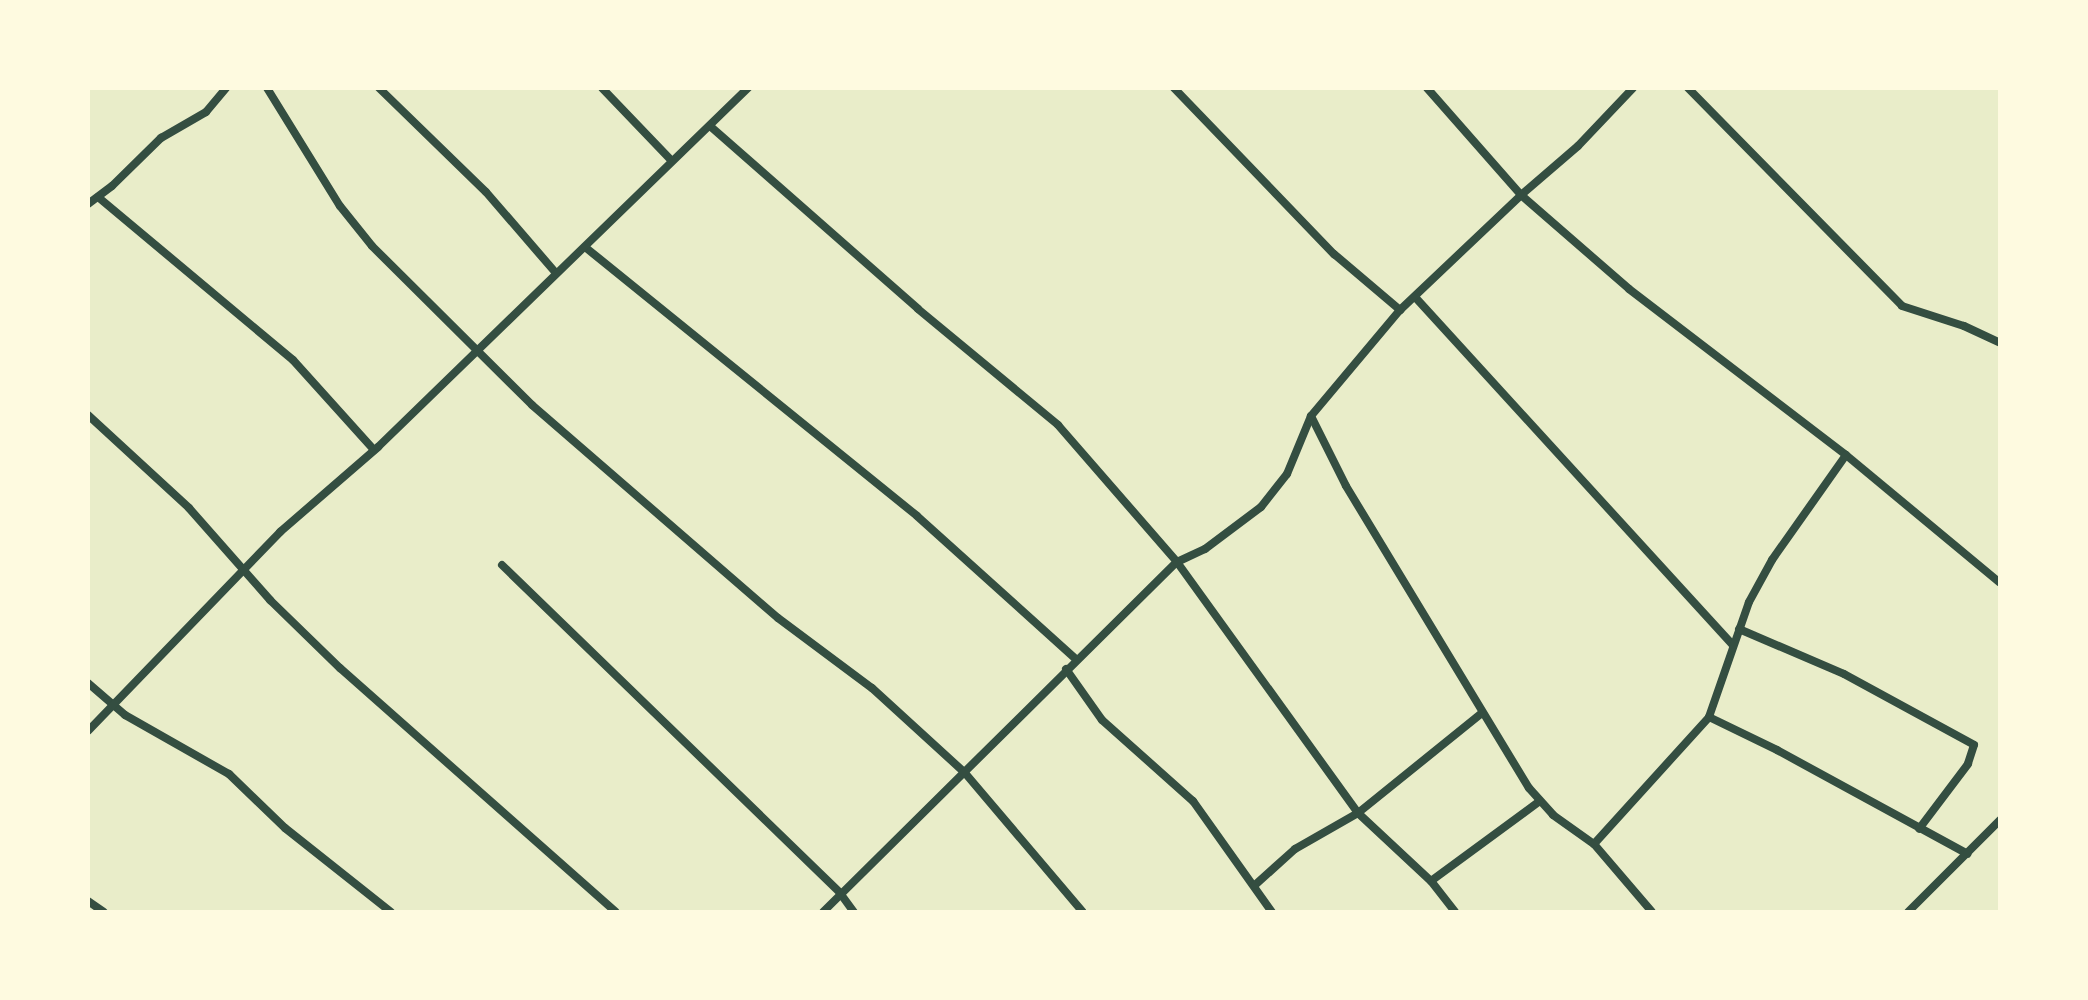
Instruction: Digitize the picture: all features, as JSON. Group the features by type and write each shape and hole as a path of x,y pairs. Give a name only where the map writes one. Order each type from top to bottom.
{"street":[{"path":"88,204 161,138 206,112 226,88"},
{"path":"267,88 340,206 364,236 475,349 532,405 778,618 872,688 965,773 1083,912"},
{"path":"379,88 486,192 556,273"},
{"path":"602,88 671,160"},
{"path":"88,731 245,572 280,532 374,450 748,88"},
{"path":"1174,88 1334,254 1400,310"},
{"path":"1427,88 1521,195 1629,289 1846,455 2000,583"},
{"path":"823,912 1177,562 1205,549 1261,507 1287,474 1311,416 1400,310 1521,195 1578,146 1633,88"},
{"path":"1688,88 1902,306 2000,343"},
{"path":"710,126 918,309 1058,425 1177,562 1358,813 1431,881 1455,912"},
{"path":"98,197 293,360 374,450"},
{"path":"585,247 917,516 1076,659"},
{"path":"1415,297 1733,645"},
{"path":"88,415 189,508 245,572 340,668 616,912"},
{"path":"1311,416 1346,486 1482,713 1540,801 1553,815 1594,844 1652,912 1660,912"},
{"path":"1594,844 1709,717 1739,629 1772,560 1846,455"},
{"path":"502,565 840,893 854,912"},
{"path":"1739,629 1844,674 1974,745 1968,764 1919,829"},
{"path":"1066,669 1111,729 1193,801 1272,912"},
{"path":"88,683 113,705 162,738 229,774 285,828 391,912"},
{"path":"1255,885 1295,849 1358,813 1482,713"},
{"path":"1709,717 1777,750 1968,854"},
{"path":"1431,881 1540,801"},
{"path":"1908,912 2000,820"},
{"path":"88,901 104,912"}]}
